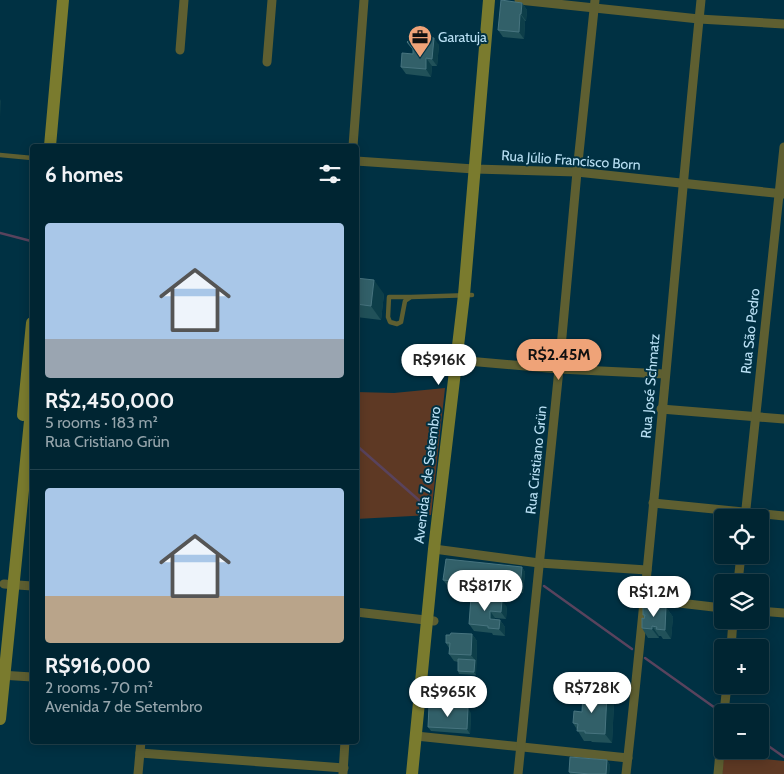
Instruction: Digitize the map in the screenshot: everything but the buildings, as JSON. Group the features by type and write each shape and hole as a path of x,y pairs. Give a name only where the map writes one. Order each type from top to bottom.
{"main road":[{"path":"58,144 57,107 63,0"},
{"path":"50,144 71,0"},
{"name":"Avenida 7 de Setembro","path":"486,77 489,0"},
{"name":"Avenida 7 de Setembro","path":"420,774 420,737 438,550 468,295 486,77 496,0"},
{"path":"9,584 30,346"},
{"path":"0,719 2,635 30,417"},
{"name":"Avenida 7 de Setembro","path":"412,774 420,737"}],"street":[{"path":"180,50 184,0"},
{"path":"267,62 272,0"},
{"path":"353,144 364,0"},
{"path":"519,0 595,4 699,19 784,24"},
{"name":"Rua José Schmatz","path":"626,774 645,599 652,503 701,0"},
{"name":"Rua Cristiano Grün","path":"518,774 595,4"},
{"name":"Rua São Pedro","path":"747,509 755,416 781,193 784,147"},
{"name":"Rua Júlio Francisco Born","path":"359,161 478,169 577,172 781,193"},
{"path":"460,360 559,369 665,374"},
{"path":"661,408 784,419"},
{"path":"652,503 714,511"},
{"path":"769,516 784,516"},
{"path":"438,550 539,563 647,570"},
{"path":"9,584 30,586"},
{"path":"645,599 714,607"},
{"path":"359,612 431,622"},
{"path":"769,612 784,613"},
{"path":"2,675 30,677"},
{"path":"420,737 628,758"},
{"path":"138,774 141,744"},
{"path":"140,753 343,771 346,744"},
{"path":"718,774 719,759"}],"lane":[{"path":"0,155 30,158"},
{"path":"411,296 405,302 401,322 397,324 390,322 388,317 389,297 411,296 468,295"}],"shaded area":[{"path":"445,388 431,515 359,519 359,392 394,393"},
{"path":"724,759 784,761 784,774 722,774"}],"waterway":[{"path":"0,233 30,241"},
{"path":"359,448 429,509"},
{"path":"544,586 632,649"},
{"path":"645,658 714,707"},
{"path":"769,746 784,757"}],"place":[{"name":"Garatuja","path":"420,58"}]}
